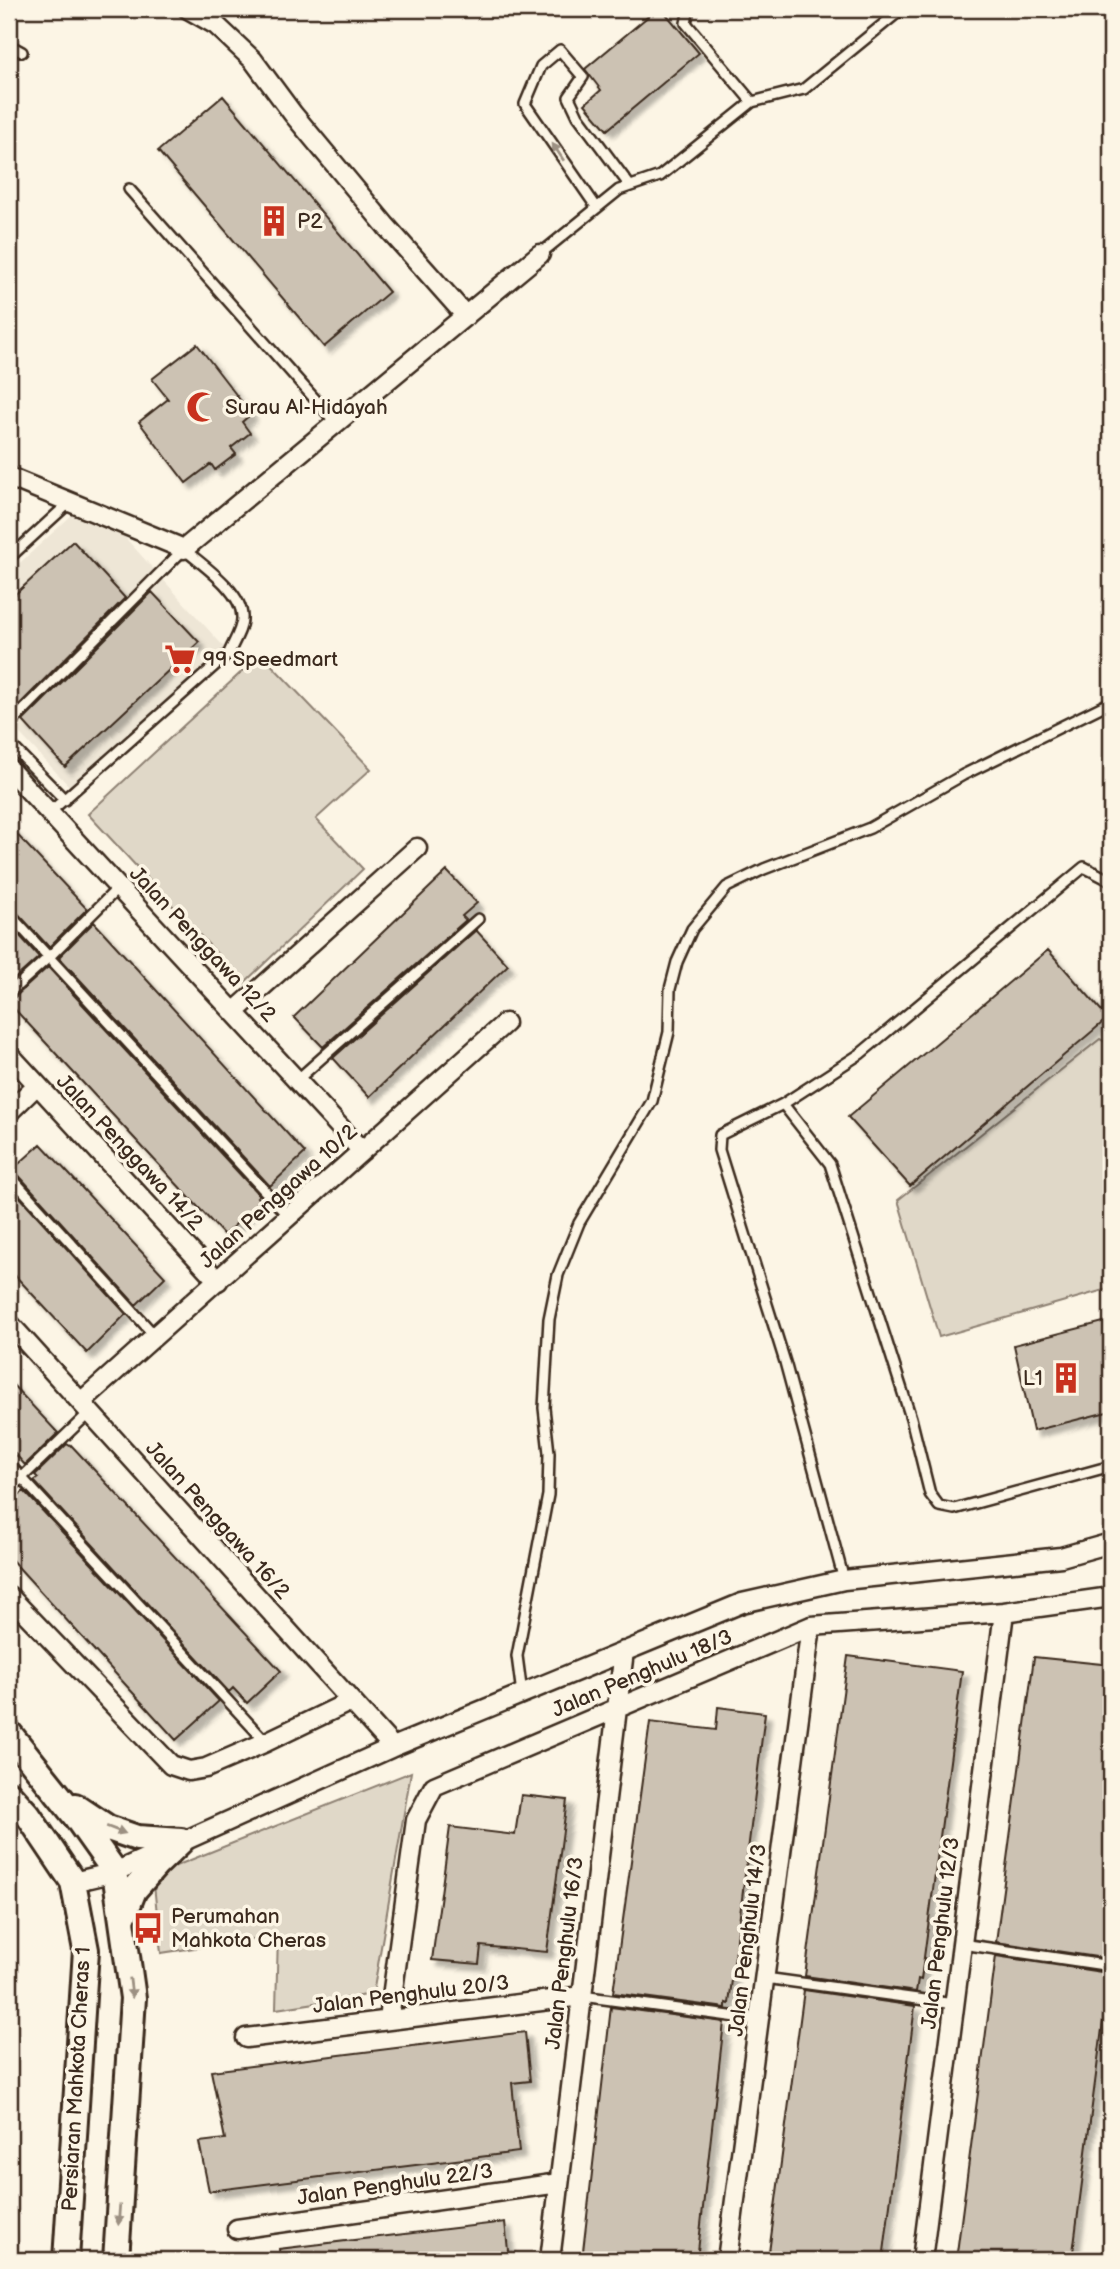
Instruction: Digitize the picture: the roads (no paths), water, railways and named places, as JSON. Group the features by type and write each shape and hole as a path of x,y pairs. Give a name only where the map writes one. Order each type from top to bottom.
{"main road":[{"name":"Persiaran Mahkota Cheras 1","path":"9,1733 60,1796 115,1872 133,1998 116,2260"},
{"name":"Persiaran Mahkota Cheras 1","path":"9,1794 28,1815 73,1882 86,1950 66,2260"},
{"path":"60,1796 108,1828 138,1838 181,1842"},
{"path":"122,1920 134,1890 181,1842"}],"street":[{"path":"188,9 216,25 253,60 293,114 386,226 466,316"},
{"path":"9,477 184,549 540,254"},
{"name":"Jalan Penggawa 12/2","path":"9,769 362,1151"},
{"path":"234,1012 417,848"},
{"name":"Jalan Penggawa 10/2","path":"85,1407 156,1337 505,1023"},
{"name":"Jalan Penggawa 14/2","path":"9,1054 218,1281"},
{"path":"9,1112 37,1085"},
{"name":"Jalan Penggawa 16/2","path":"9,1323 393,1747"},
{"path":"73,1882 115,1872 393,1747 742,1603 844,1580 1061,1557 1111,1543"},
{"path":"9,1596 171,1765 189,1772 206,1769 351,1701"},
{"name":"Jalan Penghulu 18/3","path":"389,2019 416,1820 434,1786 811,1626 1004,1612 1111,1597"},
{"name":"Jalan Penghulu 12/3","path":"922,2260 1004,1612"},
{"name":"Jalan Penghulu 14/3","path":"727,2260 811,1626"},
{"name":"Jalan Penghulu 16/3","path":"550,2260 624,1651"},
{"name":"Jalan Penghulu 20/3","path":"246,2038 582,1996"},
{"name":"Jalan Penghulu 22/3","path":"237,2229 559,2183"}],"lane":[{"path":"689,9 686,23 752,102"},
{"path":"540,254 620,190 660,176 752,102 804,89 902,9"},
{"path":"9,45 22,52"},
{"path":"597,208 525,104 541,66 560,50 583,77 569,97 578,116 630,186"},
{"path":"129,189 337,423"},
{"path":"9,558 69,503"},
{"path":"9,724 184,549 233,593 240,605 243,620 229,653 50,812"},
{"path":"522,1694 517,1656 548,1495 549,1453 544,1408 549,1319 558,1275 579,1223 652,1101 669,1032 670,989 677,962 692,929 727,887 764,869 870,828 963,775 1111,702"},
{"path":"9,743 65,800"},
{"path":"844,1580 785,1362 719,1150 720,1135 783,1104 860,1054 1084,867 1111,881"},
{"path":"9,993 119,887"},
{"path":"9,914 289,1217"},
{"path":"297,1080 478,919"},
{"path":"783,1104 830,1164 911,1418 930,1494 939,1506 954,1509 1111,1466"},
{"path":"9,1175 156,1337"},
{"path":"9,1490 22,1479 85,1407"},
{"path":"9,1464 266,1742"},
{"path":"962,1944 1111,1966"},
{"path":"765,1978 954,2004"},
{"path":"582,1996 759,2020"}],"place":[{"name":"P2","path":"274,221"},
{"name":"Surau Al-Hidayah","path":"202,407"},
{"name":"99 Speedmart","path":"180,659"},
{"name":"L1","path":"1066,1378"},
{"name":"Perumahan Mahkota Cheras","path":"148,1928"}]}
